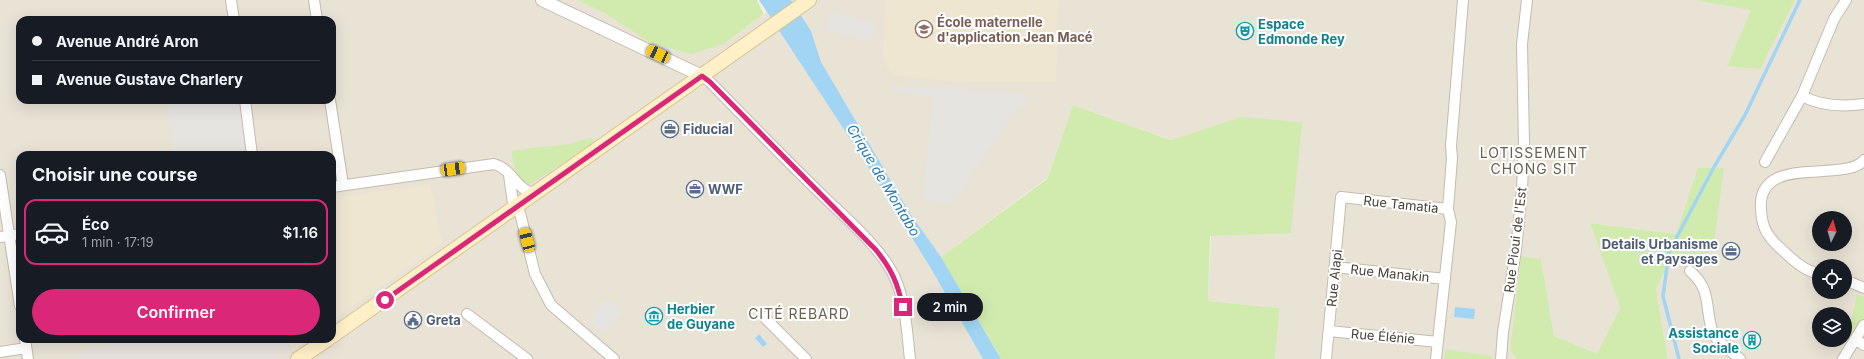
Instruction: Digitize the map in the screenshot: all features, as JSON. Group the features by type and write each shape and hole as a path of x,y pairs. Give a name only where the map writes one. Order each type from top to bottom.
{"main road":[{"path":"336,333 536,194 806,2"},
{"path":"298,359 322,343"}],"street":[{"path":"231,0 233,16"},
{"path":"314,0 316,16"},
{"path":"542,0 702,76 710,82 860,232 887,264 896,279 905,315 910,359"},
{"path":"1448,209 1452,158 1451,146 1464,0"},
{"name":"Rue Pioui de l'Est","path":"1502,359 1503,332 1516,250 1522,190 1524,142 1522,44 1527,0"},
{"path":"1765,162 1802,96 1834,19 1846,0"},
{"path":"1802,96 1812,101 1836,106 1864,104"},
{"path":"246,104 251,151"},
{"path":"331,104 343,185"},
{"path":"1812,272 1802,268 1777,245 1765,231 1760,204 1767,186 1775,180 1789,174 1848,168 1858,165 1864,160"},
{"path":"336,186 489,164 505,168 509,175 525,190 536,194"},
{"path":"0,175 4,236 16,288"},
{"path":"509,175 513,203 520,212 535,274 551,305 614,359"},
{"name":"Rue Tamatia","path":"1341,197 1448,209 1451,222 1436,359"},
{"name":"Rue Alapi","path":"1326,359 1341,197"},
{"path":"4,236 16,234"},
{"name":"Rue Manakin","path":"1335,267 1445,279"},
{"path":"1690,271 1700,280 1707,299 1713,333 1717,339 1740,359"},
{"path":"1852,283 1864,288"},
{"path":"467,314 527,359"},
{"path":"764,317 806,359"},
{"path":"1843,359 1864,325"},
{"name":"Rue Élénie","path":"1328,331 1438,342"},
{"path":"1855,339 1864,345"},
{"path":"0,352 26,344 28,359"}],"shaded area":[{"path":"0,0 577,0 606,14 724,44 783,0 1864,0 1864,359 1668,359 1656,289 1724,168 1699,168 1676,234 1590,223 1620,308 1597,355 1554,336 1541,259 1510,351 1517,359 1492,359 1492,357 1445,350 1444,359 1275,359 1280,308 1208,301 1211,236 1240,117 1172,140 1073,105 1047,178 941,257 930,267 983,359 0,359"},
{"path":"885,0 1058,0 1056,82 965,82 894,76 883,57"},
{"path":"831,11 876,23 872,41 826,30"},
{"path":"895,85 1025,94 1025,108 1015,111 953,203 923,201 933,96 892,92"},
{"path":"167,104 239,104 246,151 174,151"},
{"path":"430,184 442,244 336,318 336,197"},
{"path":"608,299 622,311 603,332 589,321"},
{"path":"106,343 290,343 293,351 287,356 281,348 274,353 278,359 74,359 73,352 107,347"},
{"path":"290,343 304,343 293,351"}],"green space":[{"path":"577,0 757,0 764,14 724,44 691,54 651,43 606,14"},
{"path":"1694,0 1795,0 1760,69 1727,66 1751,10"},
{"path":"1073,105 1171,140 1240,117 1302,122 1291,233 1210,236 1208,301 1280,308 1275,359 1001,359 941,257 1047,179"},
{"path":"592,137 595,143 527,186 520,178 513,162 512,151 569,144"},
{"path":"1698,168 1724,168 1713,251 1668,266 1656,289 1668,359 1517,359 1510,351 1521,256 1541,259 1554,336 1597,354 1620,308 1590,223 1676,234"},
{"path":"1857,294 1864,297 1864,319 1852,334 1852,316"},
{"path":"1445,349 1492,356 1492,359 1444,359"}],"water":[{"name":"Crique de Montabo","path":"759,0 791,0 811,31 821,62 911,215 941,257 1001,359 983,359 930,267 864,160"},
{"path":"1455,307 1475,309 1474,319 1454,317"},
{"path":"759,334 767,344 763,347 755,338"}],"waterway":[{"path":"1679,359 1663,296 1669,252 1714,167 1745,115 1800,0"}],"place":[{"name":"École maternelle d'application Jean Macé","path":"924,29"},
{"name":"Espace Edmonde Rey","path":"1245,31"},
{"name":"Fiducial","path":"670,129"},
{"name":"WWF","path":"695,189"},
{"name":"Details Urbanisme et Paysages","path":"1731,251"},
{"name":"Herbier de Guyane","path":"654,316"},
{"name":"Greta","path":"413,320"},
{"name":"Assistance Sociale","path":"1752,340"}],"district":[{"name":"LOTISSEMENT CHONG SIT","path":"1534,160"},
{"name":"CITÉ REBARD","path":"799,313"}],"route":[{"path":"385,300 702,76 710,82 748,122 860,232 876,250 896,279 903,307"}]}
